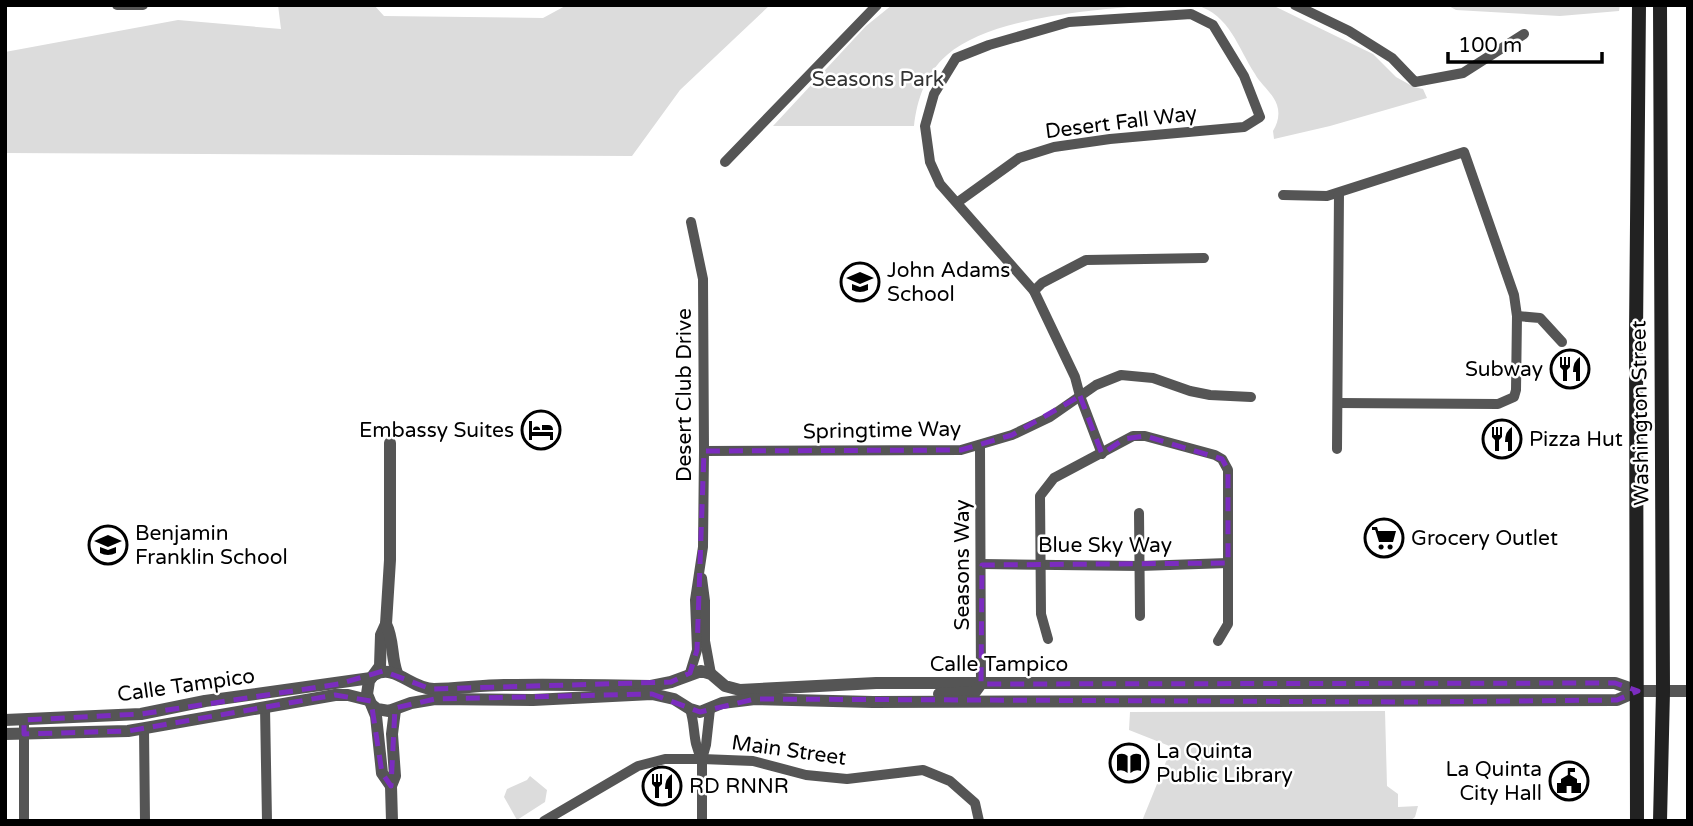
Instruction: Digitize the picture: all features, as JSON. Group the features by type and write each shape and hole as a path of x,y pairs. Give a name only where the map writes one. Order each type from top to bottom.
{"main road":[{"name":"Washington Street","path":"1637,821 1636,325 1639,5"},
{"name":"Washington Street","path":"1660,5 1663,691 1660,821"}],"street":[{"path":"117,5 143,5"},
{"path":"725,162 877,5"},
{"path":"1295,5 1349,31 1392,58 1415,82 1462,73 1524,34"},
{"name":"Desert Fall Way","path":"1191,14 1213,24 1244,76 1260,117 1244,127 1054,147 1019,158 958,202 940,184 930,162 925,126 934,94 956,58 989,45 1069,22 1191,14"},
{"path":"1283,195 1327,196 1464,152 1514,295 1517,316 1516,390 1510,400 1498,404 1338,403"},
{"path":"1337,449 1339,193"},
{"path":"958,202 1034,291 1075,377 1102,454"},
{"name":"Desert Club Drive","path":"691,222 703,279 703,547 695,600 697,650 679,690 693,719 695,748 702,759"},
{"path":"1034,291 1042,283 1086,260 1204,258"},
{"path":"1517,316 1539,318 1562,342"},
{"name":"Springtime Way","path":"704,452 961,450 1012,435 1050,416 1110,379 1130,375 1153,378 1190,391 1251,397"},
{"path":"1048,639 1041,614 1041,496 1054,478 1102,454 1124,439 1145,436 1203,450 1222,459 1228,470 1228,624 1218,641"},
{"path":"390,443 390,560 386,624 381,635 380,666 367,688 376,716 382,773 391,786"},
{"name":"Seasons Way","path":"980,446 981,684"},
{"path":"1139,513 1140,616"},
{"name":"Blue Sky Way","path":"982,564 1228,564"},
{"name":"Desert Club Drive","path":"700,568 705,601 705,641 720,693 711,708 702,759 702,821"},
{"path":"386,624 391,635 393,660 407,689 404,702 397,708 392,734 395,776 391,786 393,821"},
{"name":"Calle Tampico","path":"5,734 24,727 141,714 205,701 372,677 383,671 399,675 411,684 430,689 504,685 651,685 671,682 701,671 713,676 725,686 740,690 876,683 1615,683 1638,691 1688,691"},
{"path":"873,702 914,695 975,692 981,684"},
{"name":"Calle Tampico","path":"5,720 24,727 86,734 144,729 335,695 348,695 383,711 435,699 534,700 652,694 674,699 700,712 755,699 873,702 1617,699 1638,691"},
{"path":"265,707 267,821"},
{"path":"24,727 24,821"},
{"path":"144,729 145,821"},
{"name":"Main Street","path":"544,821 638,765 665,759 753,761 806,775 847,779 923,771 950,781 975,803 979,821"}],"highlighted area":[{"path":"1080,396 1102,454 1124,439 1145,436 1222,459 1228,470 1228,563 982,565 981,684 1615,683 1638,691 1617,700 1409,702 755,699 700,712 652,694 435,699 395,708 391,786 382,773 371,701 335,695 128,731 24,734 24,720 141,714 339,684 383,671 431,689 671,682 690,673 697,650 704,451 961,450 1012,435"}],"green space":[{"path":"278,5 374,5 384,16 543,18 567,5 770,5 680,90 632,156 5,153 5,52 178,20 281,29"},
{"name":"Seasons Park","path":"892,5 1153,5 1046,17 990,31 966,42 947,55 928,78 917,106 914,126 773,126 866,26"},
{"path":"1196,5 1272,5 1373,54 1396,77 1423,89 1427,98 1274,139 1273,131 1278,115 1275,101 1225,24 1208,10"},
{"path":"1447,5 1620,5 1619,11 1560,16 1456,10"},
{"path":"1385,711 1387,786 1398,794 1398,807 1418,806 1415,817 1410,821 1142,821 1172,747 1129,730 1130,712"},
{"path":"530,776 547,790 545,802 517,820 504,797 507,789"}],"place":[{"name":"John Adams School","path":"860,282"},
{"name":"Subway","path":"1570,369"},
{"name":"Embassy Suites","path":"541,430"},
{"name":"Pizza Hut","path":"1502,439"},
{"name":"Grocery Outlet","path":"1384,538"},
{"name":"Benjamin Franklin School","path":"108,545"},
{"name":"La Quinta Public Library","path":"1129,763"},
{"name":"La Quinta City Hall","path":"1569,781"},
{"name":"RD RNNR","path":"662,786"}]}
